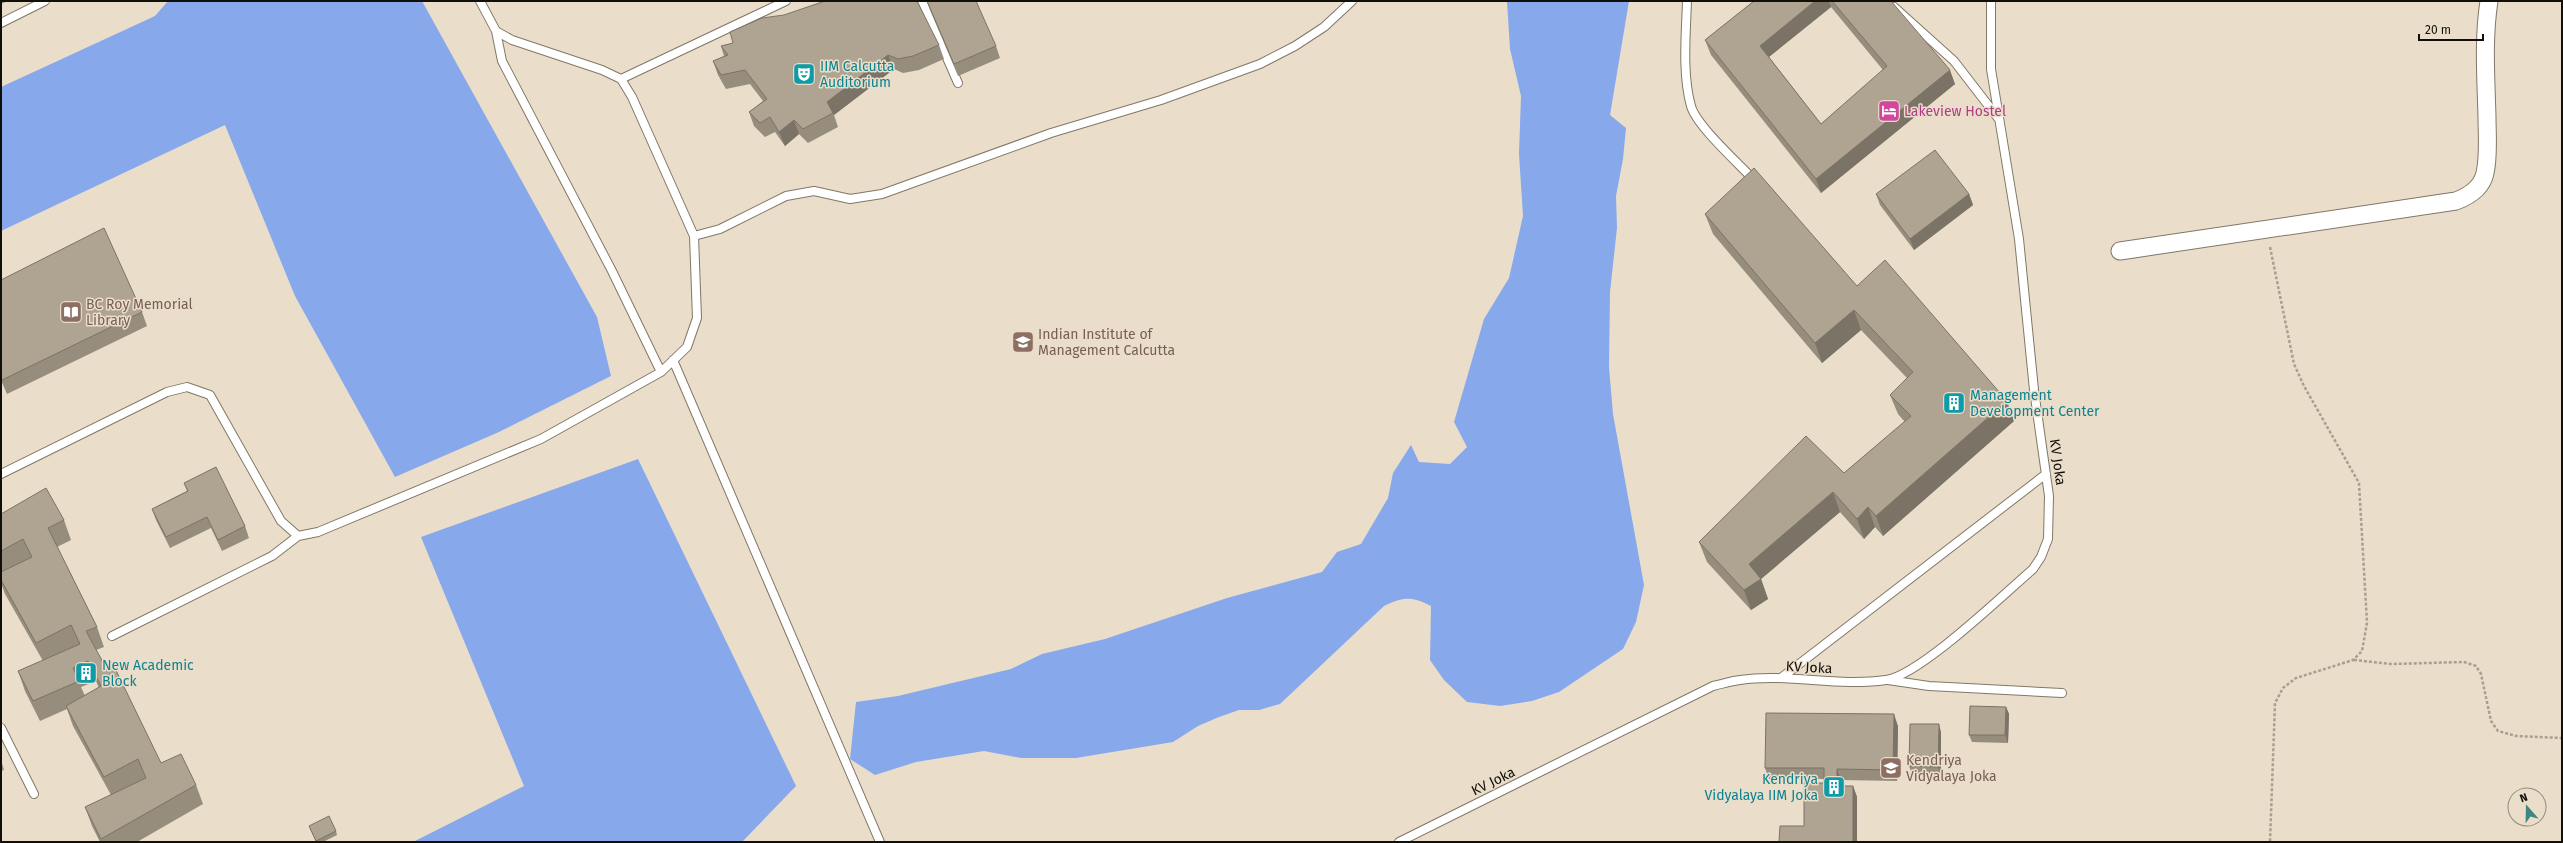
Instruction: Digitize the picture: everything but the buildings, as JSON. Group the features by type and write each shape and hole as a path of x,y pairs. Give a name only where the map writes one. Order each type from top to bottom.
{"street":[{"path":"2120,251 2456,201 2467,197 2478,187 2485,174 2488,149 2484,42 2489,1"}],"lane":[{"path":"1,23 45,1"},
{"path":"480,1 496,31 502,61 612,271 661,372"},
{"path":"621,79 786,1"},
{"path":"922,1 958,83"},
{"path":"694,236 720,229 786,196 814,191 850,199 882,194 1050,133 1162,100 1260,64 1295,46 1324,27 1352,1"},
{"path":"1687,1 1686,43 1691,106 1700,122 1752,178"},
{"name":"KV Joka","path":"1399,842 1713,686 1740,680 1782,678 1831,682 1887,680 1920,665 2033,569 2041,557 2048,540 2049,496 2034,390 2019,239 1991,69 1991,1"},
{"path":"1894,6 1954,61 2000,119"},
{"path":"112,636 272,556 298,536 325,529 541,439 661,372 687,347 697,318 694,236 635,104 621,79 602,70 512,40 496,31"},
{"path":"673,360 880,842"},
{"path":"1,474 167,392 187,387 210,395 281,521 298,536"},
{"path":"1782,678 2046,474"},
{"path":"1887,680 1929,686 2062,693"},
{"path":"1,728 34,794"}],"path":[{"path":"2266,229 2294,364 2304,386 2359,483 2367,623 2362,651 2353,660"},
{"path":"2270,842 2272,754 2276,703 2282,688 2296,678 2353,660 2392,664 2464,662 2476,666 2481,674 2491,721 2498,731 2516,736 2562,738"}],"water":[{"path":"168,1 422,1 597,317 611,376 499,432 395,477 295,296 225,125 1,231 1,87 155,16"},
{"path":"1507,1 1629,1 1610,115 1626,128 1623,159 1616,196 1617,228 1610,292 1609,367 1613,414 1644,585 1636,622 1623,649 1559,692 1532,701 1500,706 1467,702 1444,680 1430,660 1431,606 1413,599 1402,599 1384,606 1280,704 1259,710 1239,710 1219,717 1198,726 1173,742 1076,758 1021,758 984,751 916,762 875,775 850,759 856,702 898,696 1011,669 1042,654 1105,639 1227,598 1322,572 1337,552 1361,544 1388,498 1393,473 1411,445 1419,462 1450,464 1467,447 1454,422 1484,319 1509,278 1523,216 1519,154 1521,96 1510,49"},
{"path":"638,459 796,786 742,842 413,842 524,786 421,537"}],"place":[{"name":"IIM Calcutta Auditorium","path":"804,74"},
{"name":"Lakeview Hostel","path":"1889,111"},
{"name":"BC Roy Memorial Library","path":"71,312"},
{"name":"Indian Institute of Management Calcutta","path":"1023,342"},
{"name":"Management Development Center","path":"1954,403"},
{"name":"New Academic Block","path":"86,673"},
{"name":"Kendriya Vidyalaya Joka","path":"1891,768"},
{"name":"Kendriya Vidyalaya IIM Joka","path":"1834,787"}]}
